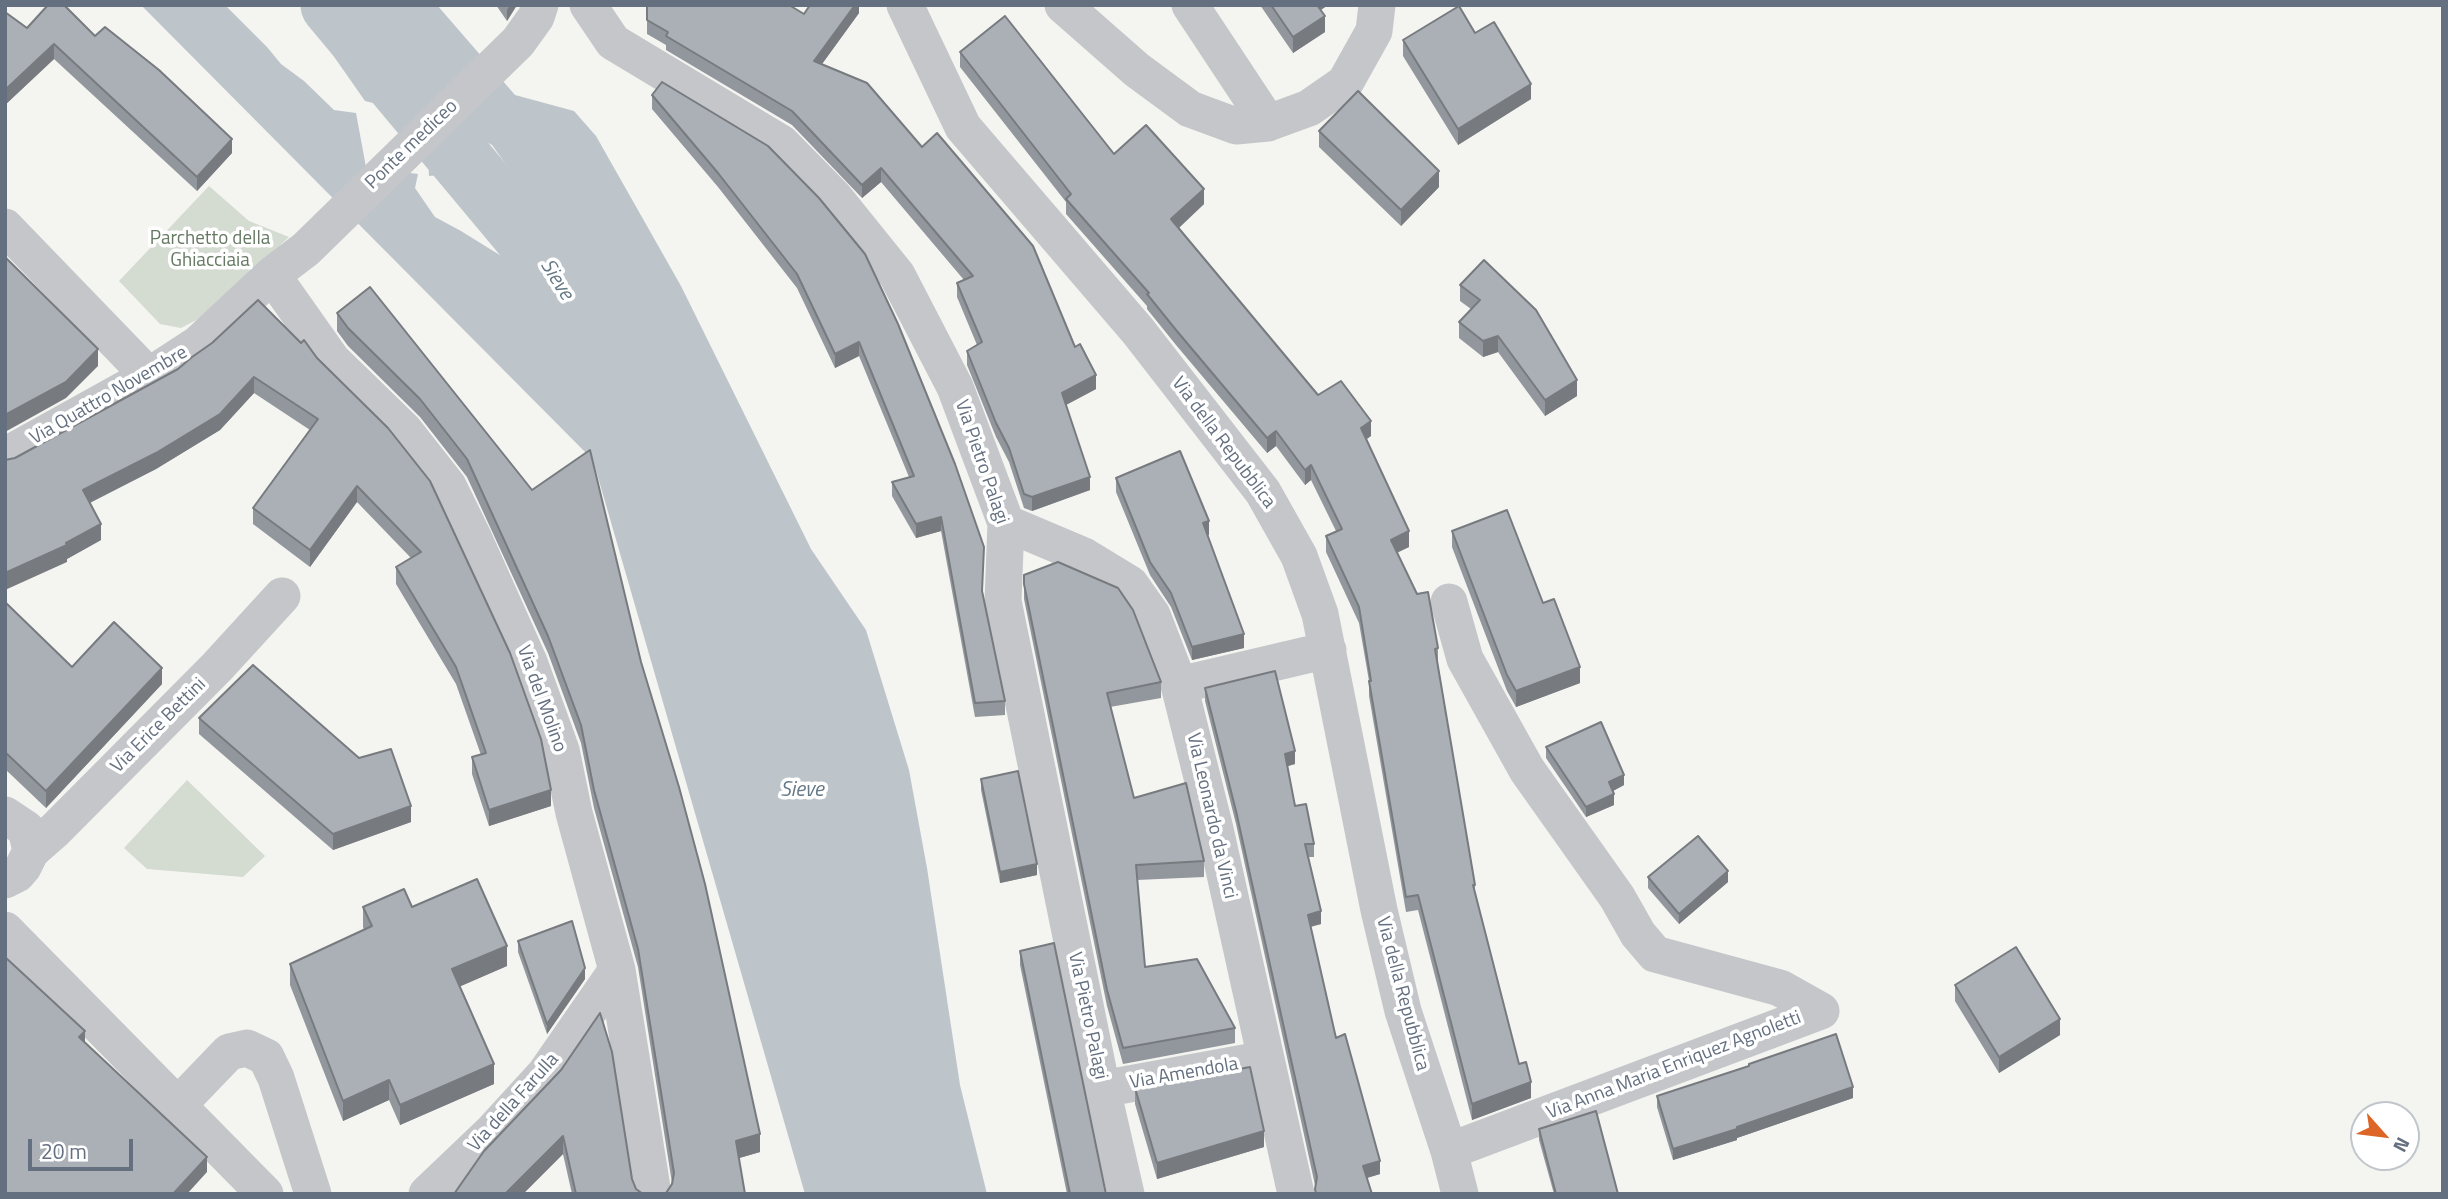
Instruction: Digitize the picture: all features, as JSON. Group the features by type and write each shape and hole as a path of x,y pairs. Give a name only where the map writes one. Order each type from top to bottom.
{"street":[{"name":"Ponte mediceo","path":"272,275 306,249 518,42 536,17 540,5"},
{"name":"Via Pietro Palagi","path":"588,5 613,43 781,143 835,198 897,275 955,387 1006,523 1003,601 1102,1089 1126,1194"},
{"name":"Via della Repubblica","path":"905,5 962,127 1138,331 1264,492 1299,556 1320,614 1377,897 1403,1011 1449,1151 1460,1194"},
{"path":"1063,5 1137,69 1190,109 1236,125 1268,122 1309,108 1345,83 1374,31 1377,5"},
{"path":"1190,5 1268,122"},
{"path":"5,227 149,376"},
{"name":"Via Quattro Novembre","path":"5,456 149,376 198,344 272,275"},
{"name":"Via del Molino","path":"272,275 332,360 404,430 448,486 529,662 561,750 574,813 617,970 653,1194"},
{"name":"Via Leonardo da Vinci","path":"1006,523 1084,556 1130,584 1152,615 1180,685 1215,829 1296,1194"},
{"name":"Via Erice Bettini","path":"5,880 23,867 31,851 199,686 282,596"},
{"name":"Via Anna Maria Enriquez Agnoletti","path":"1449,602 1465,659 1527,770 1617,897 1638,934 1655,954 1780,988 1821,1011 1449,1151"},
{"path":"1180,685 1328,650"},
{"path":"5,815 26,829 31,851"},
{"path":"5,930 265,1194"},
{"name":"Via della Farulla","path":"427,1194 492,1132 545,1074 617,970"},
{"path":"178,1105 229,1052 247,1048 265,1057 276,1078 313,1194"},
{"name":"Via Amendola","path":"1102,1089 1266,1059"}],"green space":[{"name":"Parchetto della Ghiacciaia","path":"209,186 249,221 289,237 204,316 181,328 160,324 119,281"},
{"path":"187,780 265,856 243,877 147,869 124,848"}],"water":[{"name":"Sieve","path":"141,5 225,5 281,64 304,81 334,110 356,113 366,167 418,174 415,188 435,217 527,272 546,292 559,256 556,245 545,219 531,199 522,195 510,170 492,145 471,133 457,141 451,174 429,176 426,116 365,101 321,38 304,5 437,5 515,95 574,111 596,136 681,286 811,549 866,630 909,770 927,868 960,1085 987,1194 805,1194 593,460"}],"building":[{"path":"48,5 64,5 95,36 105,27 159,70 232,139 197,177 54,44 5,90 5,12 27,28"},
{"path":"647,5 789,5 804,14 810,5 855,5 814,61 867,83 922,147 937,133 1033,246 1075,347 1080,344 1096,375 1062,393 1090,477 1032,497 1024,494 1009,448 967,351 982,342 957,283 973,276 881,168 862,185 792,111 666,36 668,32 647,20"},
{"path":"1271,5 1317,5 1325,16 1293,37"},
{"path":"1459,6 1475,33 1494,22 1531,84 1458,129 1403,40"},
{"path":"1005,16 1114,154 1146,125 1204,189 1171,219 1318,395 1341,381 1371,421 1361,428 1409,531 1391,540 1417,594 1428,592 1473,885 1519,1064 1526,1062 1531,1082 1472,1104 1418,895 1406,897 1359,607 1326,536 1342,529 1311,465 1305,470 1276,431 1267,438 1176,330 1147,294 1149,293 1066,199 1071,194 960,52"},
{"path":"662,82 768,146 819,198 865,254 898,324 955,464 984,547 982,591 1005,701 975,703 941,517 916,524 892,482 914,476 859,342 835,354 797,274 718,173 652,95"},
{"path":"1358,91 1439,171 1401,210 1319,131"},
{"path":"5,257 98,349 66,382 5,415"},
{"path":"1484,260 1536,310 1577,380 1545,400 1498,336 1483,341 1459,322 1480,300 1460,285"},
{"path":"370,287 532,490 590,450 641,662 705,884 760,1134 736,1141 745,1194 663,1194 672,1184 674,1173 638,949 594,790 581,725 548,636 467,459 420,399 348,328 337,313"},
{"path":"258,300 301,343 304,340 317,358 388,428 430,481 510,653 541,739 551,790 489,810 472,757 486,753 456,667 396,567 421,552 357,486 310,550 253,508 318,419 254,377 220,414 156,453 83,490 101,524 66,543 67,545 5,573 5,460 15,458 178,369 212,343"},
{"path":"1180,451 1209,521 1203,523 1244,634 1192,647 1171,593 1150,562 1116,478"},
{"path":"1507,510 1543,603 1554,599 1580,667 1516,691 1507,675 1452,531"},
{"path":"1058,562 1118,588 1133,610 1161,682 1107,693 1134,798 1186,783 1204,861 1136,865 1145,967 1197,959 1235,1028 1123,1048 1107,990 1024,584 1024,575"},
{"path":"5,602 72,667 114,622 162,668 46,791 5,752"},
{"path":"253,665 359,758 391,749 411,806 333,834 199,718"},
{"path":"1275,671 1295,751 1285,754 1295,806 1306,804 1314,844 1305,844 1321,911 1308,915 1336,1038 1345,1034 1380,1161 1363,1166 1372,1194 1316,1194 1317,1177 1236,811 1205,688"},
{"path":"1601,722 1624,775 1609,782 1614,794 1586,807 1546,747"},
{"path":"1018,771 1037,864 1000,872 981,779"},
{"path":"1698,836 1728,871 1679,914 1648,877"},
{"path":"477,879 507,946 452,969 494,1064 400,1105 389,1080 343,1101 290,964 372,926 363,907 404,889 412,907"},
{"path":"572,921 585,968 547,1024 518,941"},
{"path":"1054,943 1106,1194 1070,1194 1020,951"},
{"path":"2016,947 2060,1019 1999,1057 1955,985"},
{"path":"5,957 85,1031 79,1037 207,1157 173,1194 5,1194"},
{"path":"600,1013 612,1052 632,1179 636,1189 643,1194 576,1194 563,1136 505,1194 454,1194 484,1151 561,1070"},
{"path":"1836,1034 1853,1087 1673,1149 1657,1096"},
{"path":"1250,1067 1264,1131 1157,1163 1135,1088"},
{"path":"1596,1111 1618,1194 1556,1194 1539,1129"}],"waterway":[{"name":"Sieve","path":"332,5 546,261 595,349"}]}
